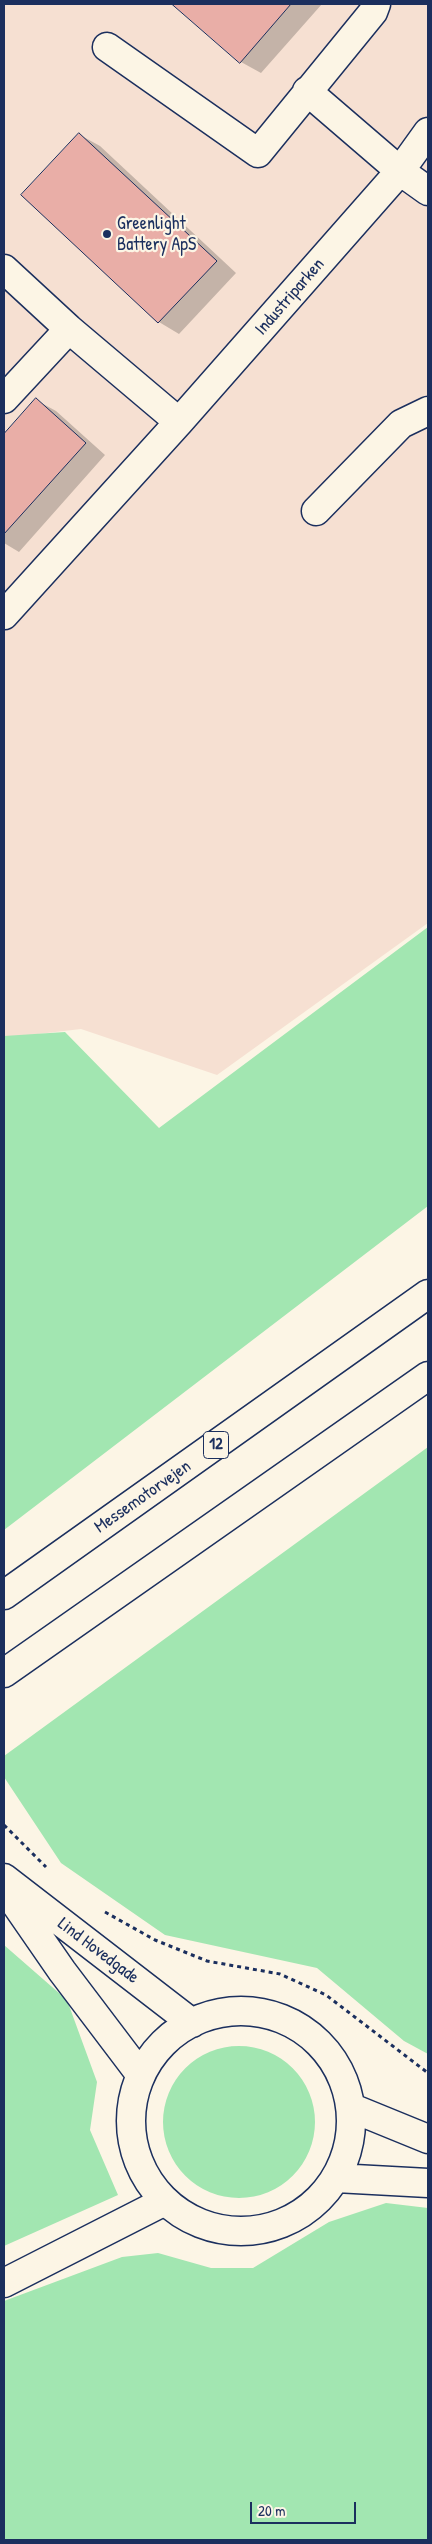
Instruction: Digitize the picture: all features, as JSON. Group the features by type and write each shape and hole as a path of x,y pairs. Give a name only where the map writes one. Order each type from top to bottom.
{"main road":[{"path":"107,47 258,153 373,12 376,4"},
{"path":"307,91 400,171 428,191"},
{"name":"Industriparken","path":"4,615 179,422 400,171 428,132"},
{"path":"4,269 68,329 179,422"},
{"path":"4,399 68,329"},
{"path":"316,511 401,424 428,411"},
{"name":"Messemotorvejen","path":"4,1595 428,1294"},
{"path":"4,1674 428,1376"},
{"name":"Lind Hovedgade","path":"4,1878 192,2023"},
{"name":"Lind Hovedgade","path":"4,1886 62,1971 140,2074"},
{"path":"238,2010 278,2016 314,2037 340,2069 352,2108 350,2144 336,2178 310,2208 275,2226 236,2232 197,2223 165,2201 143,2172 132,2139 132,2104 140,2074 164,2042 192,2023 198,2019 238,2010"},
{"path":"352,2108 428,2139"},
{"path":"336,2178 428,2183"},
{"path":"4,2283 165,2201"}],"path":[{"path":"4,1825 37,1859 52,1871"},
{"path":"104,1911 155,1940 207,1961 280,1974 326,1995 428,2073"}],"shaded area":[{"path":"4,4 428,4 428,923 217,1075 81,1029 4,1038"}],"green space":[{"path":"428,927 428,1206 4,1530 4,1036 65,1032 159,1128"},
{"path":"428,1447 428,2054 404,2041 317,1968 165,1935 61,1863 4,1777 4,1756"},
{"path":"4,1945 67,2000 97,2082 90,2130 118,2195 4,2246"},
{"path":"239,2046 254,2047 268,2051 293,2068 310,2093 314,2107 314,2137 310,2151 293,2176 268,2193 254,2197 239,2198 224,2197 210,2193 185,2176 168,2151 164,2137 163,2122 164,2107 168,2093 185,2068 210,2051 224,2047"},
{"path":"386,2203 428,2208 428,2540 4,2540 4,2301 122,2257 158,2253 211,2268 253,2268 329,2222"}],"building":[{"path":"172,4 291,4 240,63"},
{"path":"79,133 217,261 158,323 21,195"},
{"path":"36,398 86,443 4,534 4,434"}],"place":[{"name":"Greenlight Battery ApS","path":"107,234"}]}
